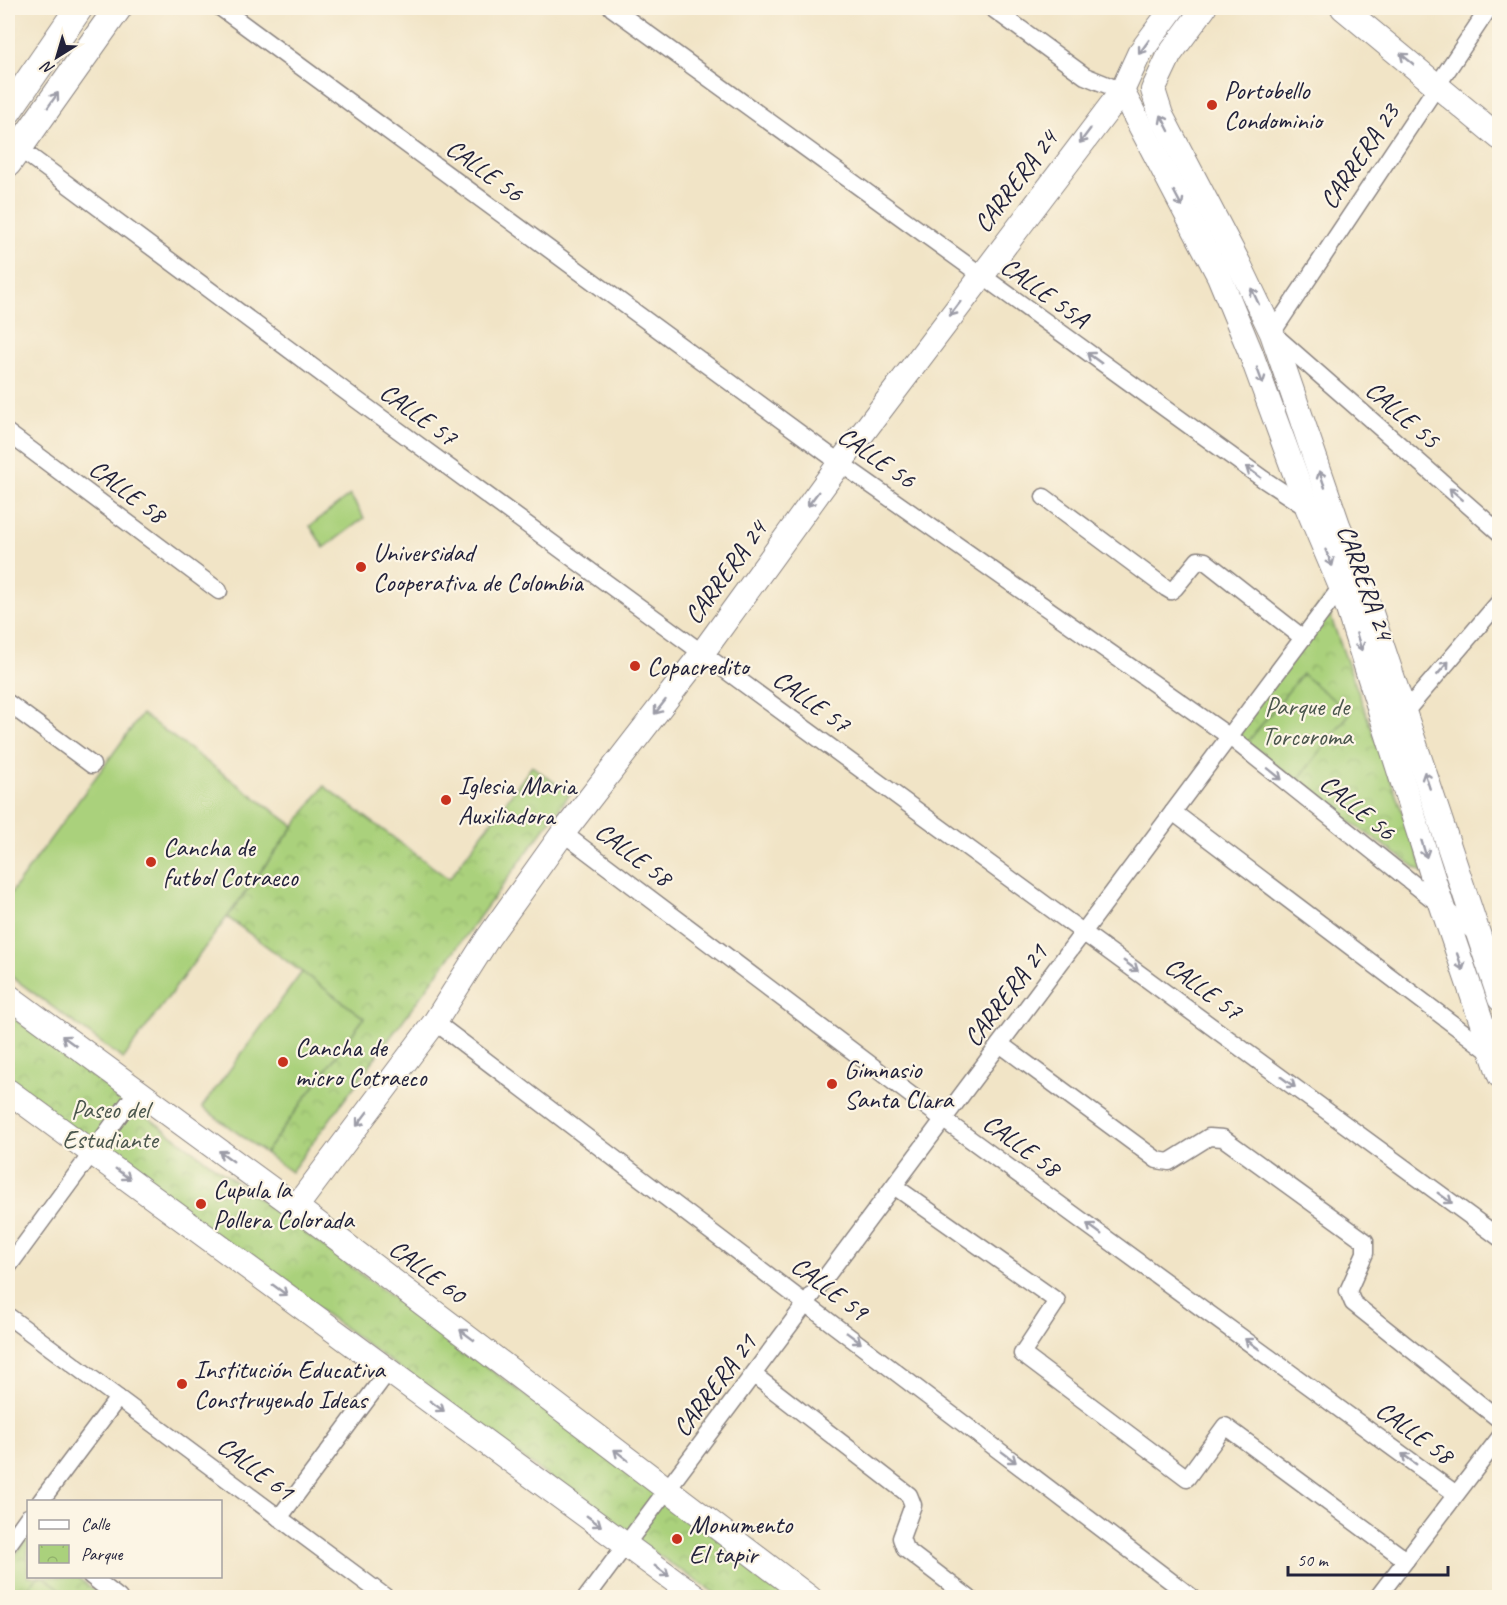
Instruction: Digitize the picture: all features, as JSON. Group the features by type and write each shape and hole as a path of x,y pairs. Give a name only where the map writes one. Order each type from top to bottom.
{"main road":[{"path":"8,111 79,8"},
{"path":"11,150 118,8"}],"street":[{"name":"CALLE 56","path":"220,8 840,462 1230,737 1500,953"},
{"name":"CALLE 55A","path":"612,8 979,276 1308,509 1338,525"},
{"path":"992,8 1085,76 1122,91 1154,90 1170,54 1204,8"},
{"name":"CARRERA 24","path":"296,1207 435,1022 488,938 562,833 703,652 840,462 979,276 1122,91 1139,54 1173,8"},
{"path":"1343,8 1438,84 1500,138"},
{"name":"CARRERA 23","path":"1272,333 1489,8"},
{"name":"CARRERA 24","path":"1154,90 1161,115 1239,264 1272,333 1338,525 1356,568 1500,999"},
{"name":"CARRERA 24","path":"1122,91 1219,276 1251,351 1308,509 1341,587 1442,906 1500,1076"},
{"name":"CALLE 57","path":"11,150 703,652 1500,1238"},
{"name":"CALLE 55","path":"1272,333 1500,533"},
{"name":"CALLE 58","path":"8,433 219,591"},
{"path":"1044,497 1171,591 1193,563 1198,560 1205,561 1303,638"},
{"name":"CARRERA 21","path":"586,1598 1356,568"},
{"path":"1405,712 1500,601"},
{"path":"8,703 92,765"},
{"path":"1173,813 1491,1053"},
{"name":"CALLE 58","path":"562,833 944,1120 1456,1494"},
{"name":"CALLE 60","path":"8,996 296,1207 810,1598"},
{"name":"CALLE 59","path":"435,1022 1193,1598"},
{"path":"1000,1044 1157,1160 1169,1162 1209,1137 1222,1138 1365,1241 1365,1254 1348,1291 1353,1303 1500,1420"},
{"path":"8,1090 698,1598"},
{"path":"8,1267 138,1090"},
{"path":"894,1186 1057,1301 1022,1354 1187,1478 1225,1426 1406,1560"},
{"name":"CALLE 61","path":"8,1316 387,1598"},
{"path":"279,1518 389,1370"},
{"path":"754,1375 909,1494 913,1505 901,1538 905,1549 969,1598"},
{"path":"42,1500 118,1398"},
{"path":"1377,1598 1500,1437"},
{"path":"8,1545 27,1523"},
{"path":"94,1578 119,1598"}],"green space":[{"path":"350,495 364,518 324,548 310,526"},
{"name":"Parque de Torcoroma","path":"1324,599 1425,874 1224,734"},
{"path":"1302,674 1350,713 1297,781 1247,743"},
{"name":"Cancha de futbol Cotraeco","path":"142,714 294,826 123,1059 8,974 8,897"},
{"path":"532,766 570,794 291,1172 265,1153 364,1018 227,917 324,786 449,879"},
{"name":"Cancha de micro Cotraeco","path":"302,972 364,1018 265,1153 202,1107"},
{"name":"Paseo del Estudiante","path":"8,1014 799,1597 721,1597 631,1537 8,1083"},
{"path":"27,1539 27,1578 78,1578 104,1597 8,1597 8,1565"},
{"path":"36,1578 45,1578 71,1597 21,1597"}],"place":[{"name":"Portobello Condominio","path":"1212,105"},
{"name":"Universidad Cooperativa de Colombia","path":"361,567"},
{"name":"Copacredito","path":"635,666"},
{"name":"Iglesia Maria Auxiliadora","path":"446,800"},
{"name":"Cancha de futbol Cotraeco","path":"151,862"},
{"name":"Cancha de micro Cotraeco","path":"283,1062"},
{"name":"Gimnasio Santa Clara","path":"832,1084"},
{"name":"Cupula la Pollera Colorada","path":"201,1204"},
{"name":"Institución Educativa Construyendo Ideas","path":"182,1384"},
{"name":"Monumento El tapir","path":"677,1539"}]}
